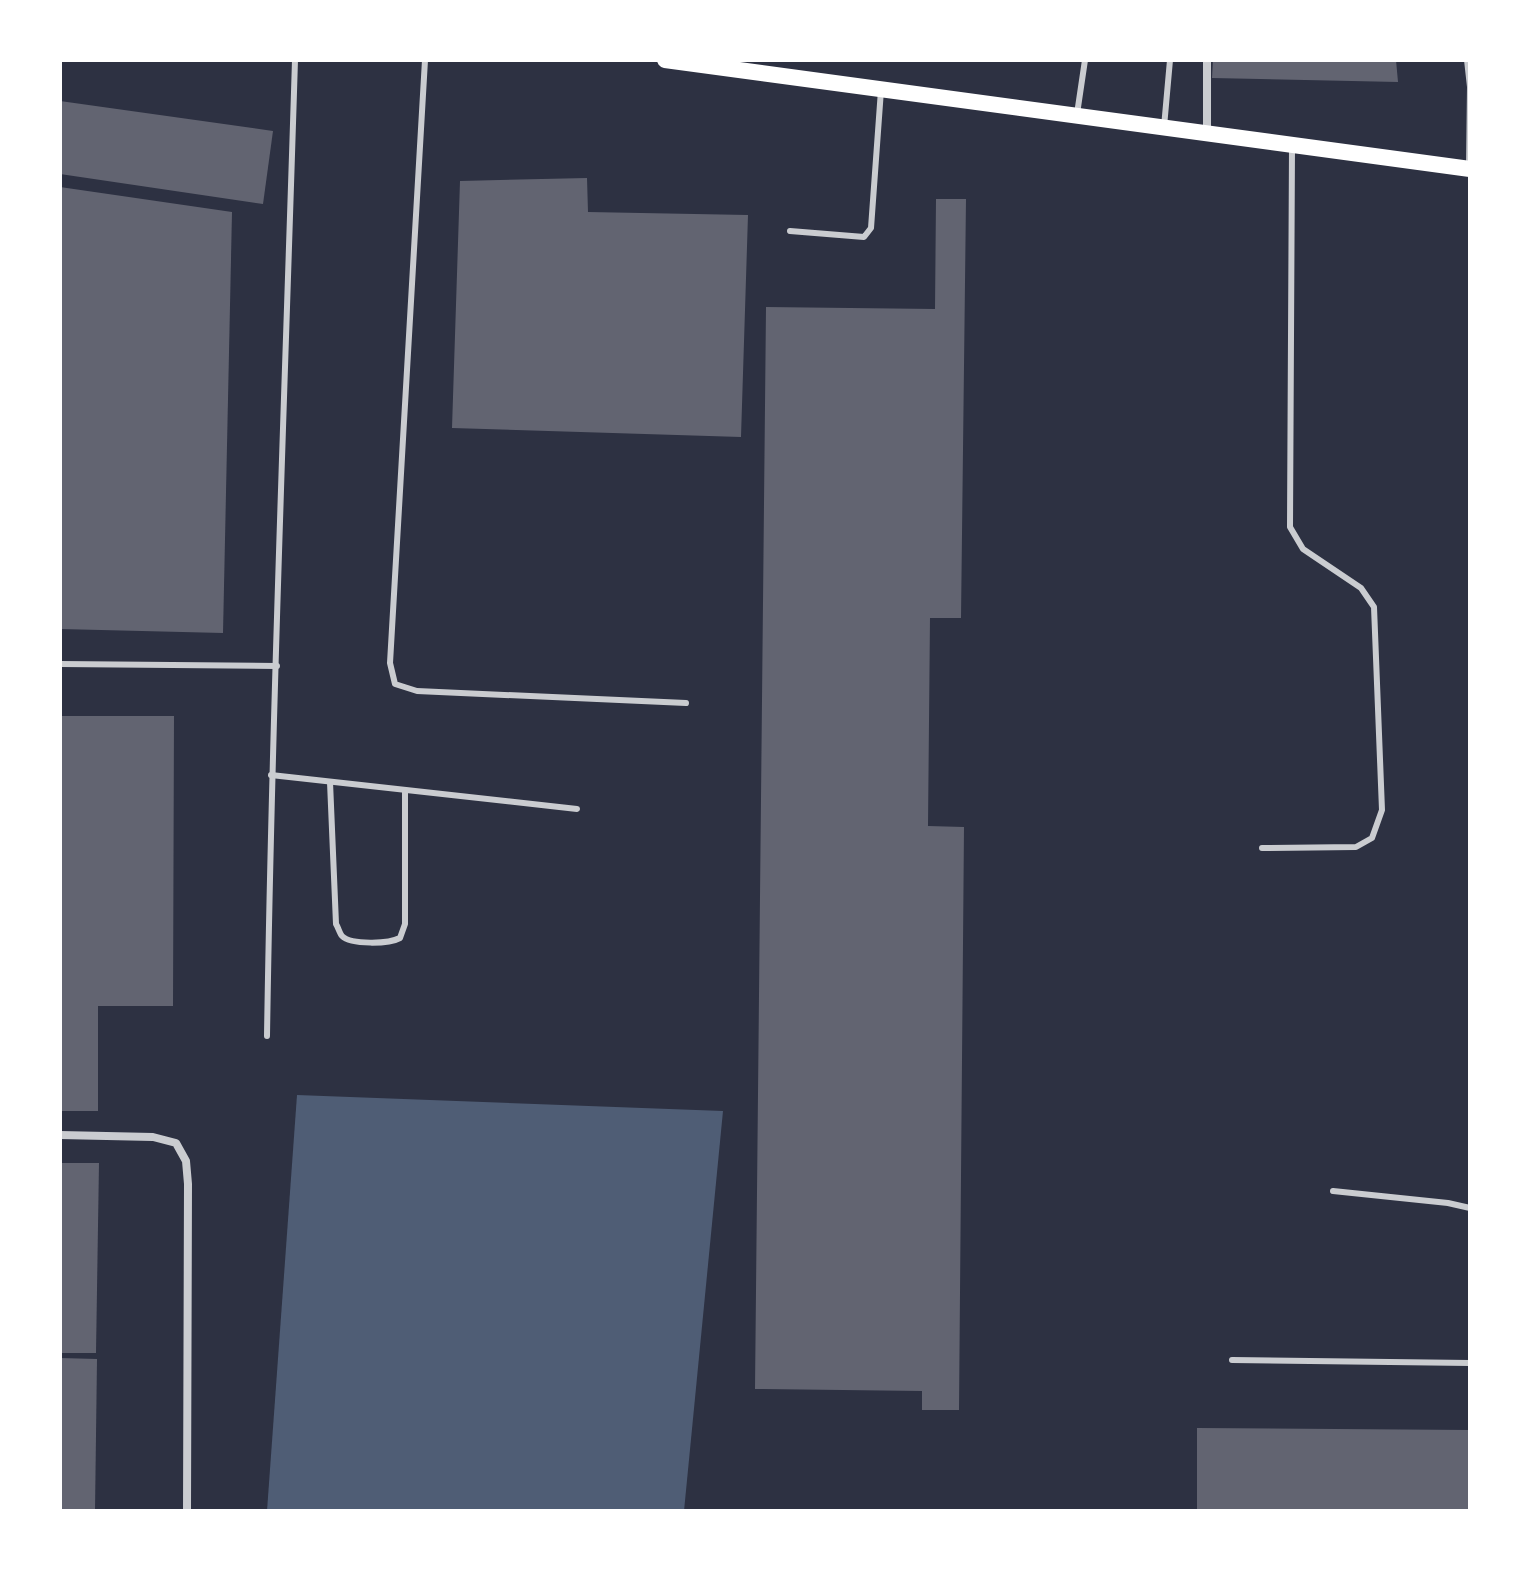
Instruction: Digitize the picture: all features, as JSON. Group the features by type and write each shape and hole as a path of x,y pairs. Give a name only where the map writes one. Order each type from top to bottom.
{"main road":[{"path":"665,60 761,67 881,87 1469,169"}],"street":[{"path":"1207,60 1207,132"},
{"path":"60,1135 153,1137 176,1143 186,1161 187,1511"}],"lane":[{"path":"267,1036 271,775 295,60"},
{"path":"425,60 390,663 395,684 417,691 686,703"},
{"path":"1077,114 1085,60"},
{"path":"1164,127 1170,60"},
{"path":"1467,60 1470,87 1469,169"},
{"path":"790,231 864,237 868,233 871,228 881,87"},
{"path":"1262,848 1356,847 1372,838 1382,810 1374,607 1361,588 1303,549 1290,527 1292,144"},
{"path":"60,664 277,666"},
{"path":"271,775 577,809"},
{"path":"330,782 336,924 341,935 350,941 391,943 400,938 405,924 405,790"},
{"path":"1333,1191 1470,1208"},
{"path":"1232,1360 1470,1363"}],"water":[{"path":"297,1095 723,1111 684,1511 267,1511"}],"building":[{"path":"1213,60 1396,60 1398,82 1212,78"},
{"path":"60,101 273,131 263,204 60,174"},
{"path":"587,178 588,212 748,215 741,437 452,428 460,181"},
{"path":"60,187 232,212 223,633 60,629"},
{"path":"936,199 966,199 961,618 930,618 928,826 964,827 959,1410 922,1410 922,1391 755,1389 766,307 935,309"},
{"path":"60,716 174,716 173,1006 98,1006 98,1111 60,1111"},
{"path":"60,1163 99,1163 96,1353 60,1353"},
{"path":"60,1358 97,1359 95,1511 60,1511"},
{"path":"1197,1428 1470,1430 1470,1511 1197,1511"}]}
